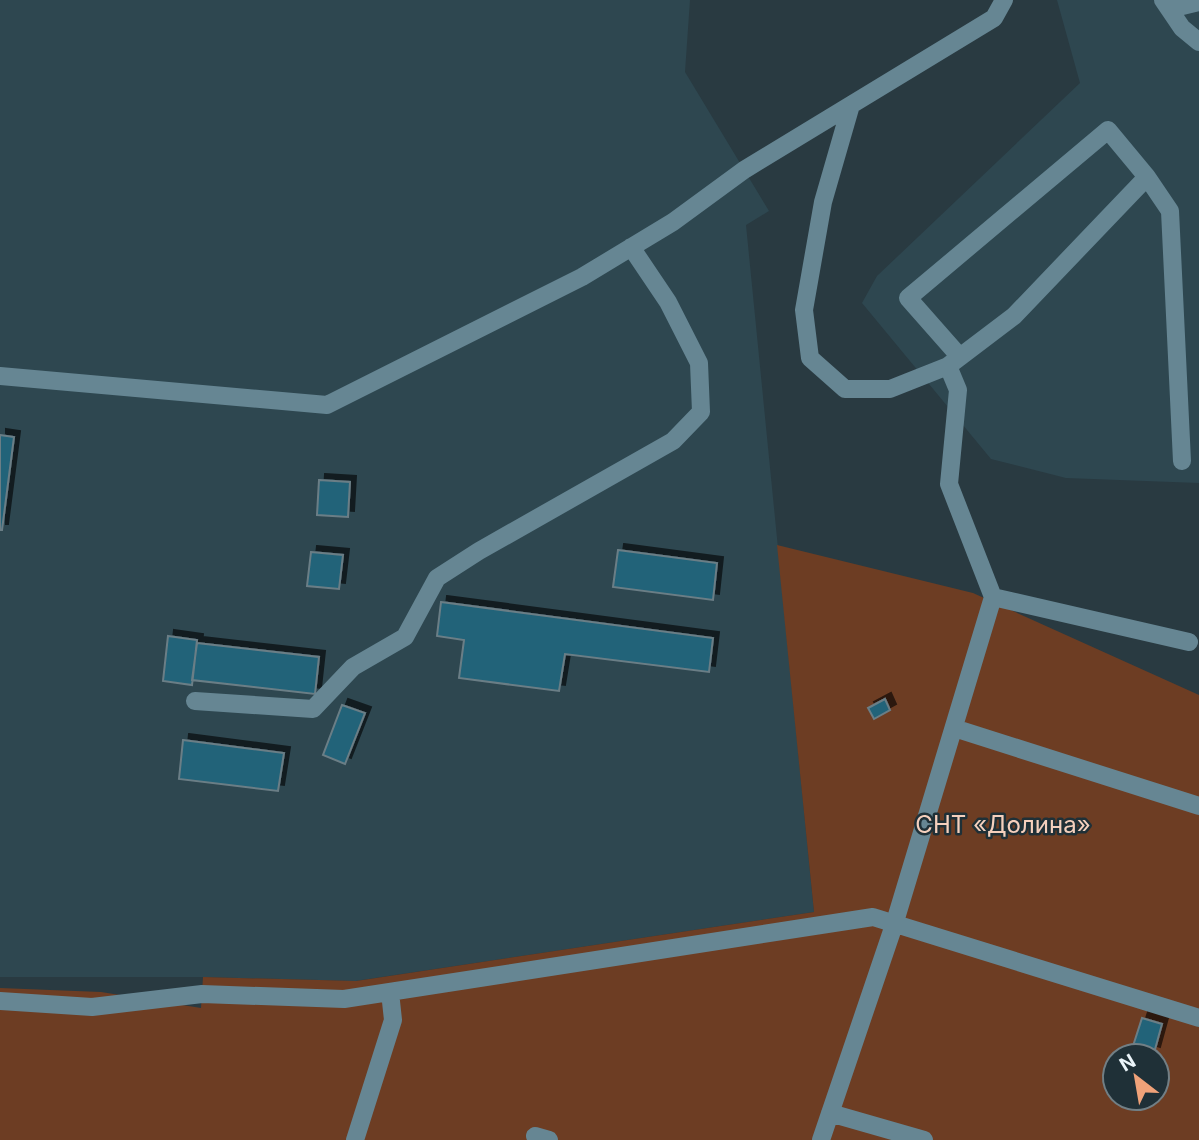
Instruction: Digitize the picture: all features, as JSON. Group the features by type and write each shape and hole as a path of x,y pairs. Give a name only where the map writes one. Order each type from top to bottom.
{"street":[{"path":"0,376 327,405 582,277 673,222 744,170 994,18 1004,0"},
{"path":"1199,2 1166,5 1182,28 1199,42"},
{"path":"850,105 823,202 804,310 810,358 845,389 890,389 954,361 1014,316 1147,177"},
{"path":"821,1140 894,925 993,597 949,484 958,390 954,361 908,298 1108,130 1147,177 1170,211 1182,461"},
{"path":"195,701 313,709 353,667 405,637 437,578 479,551 673,441 701,412 699,363 668,302 631,247"},
{"path":"993,597 1189,642"},
{"path":"954,728 1199,806"},
{"path":"0,1001 92,1007 202,994 344,999 769,926 873,917 1199,1018"},
{"path":"355,1140 393,1020 390,992"},
{"path":"830,1112 924,1140"}],"shaded area":[{"path":"0,0 690,0 685,72 769,211 746,225 814,912 355,981 203,977 0,977"},
{"path":"1057,0 1199,0 1199,483 1066,478 991,459 862,303 877,276 1080,83"}],"green space":[{"name":"СНТ «Долина»","path":"777,545 973,593 1199,695 1199,1140 0,1140 0,988 101,992 201,1008 203,977 356,981 814,912"}],"building":[{"path":"0,435 14,437 2,530 0,530"},
{"path":"319,480 350,482 348,517 317,515"},
{"path":"618,550 717,563 713,600 613,587"},
{"path":"311,552 343,555 339,589 307,586"},
{"path":"441,602 713,638 709,672 565,654 559,691 459,678 464,640 437,636"},
{"path":"168,636 197,640 192,685 163,681"},
{"path":"197,643 319,657 315,694 192,680"},
{"path":"885,699 890,710 874,719 868,708"},
{"path":"342,705 365,713 345,764 323,755"},
{"path":"183,740 284,753 278,791 179,779"},
{"path":"1142,1018 1162,1024 1157,1042 1134,1042"}]}
